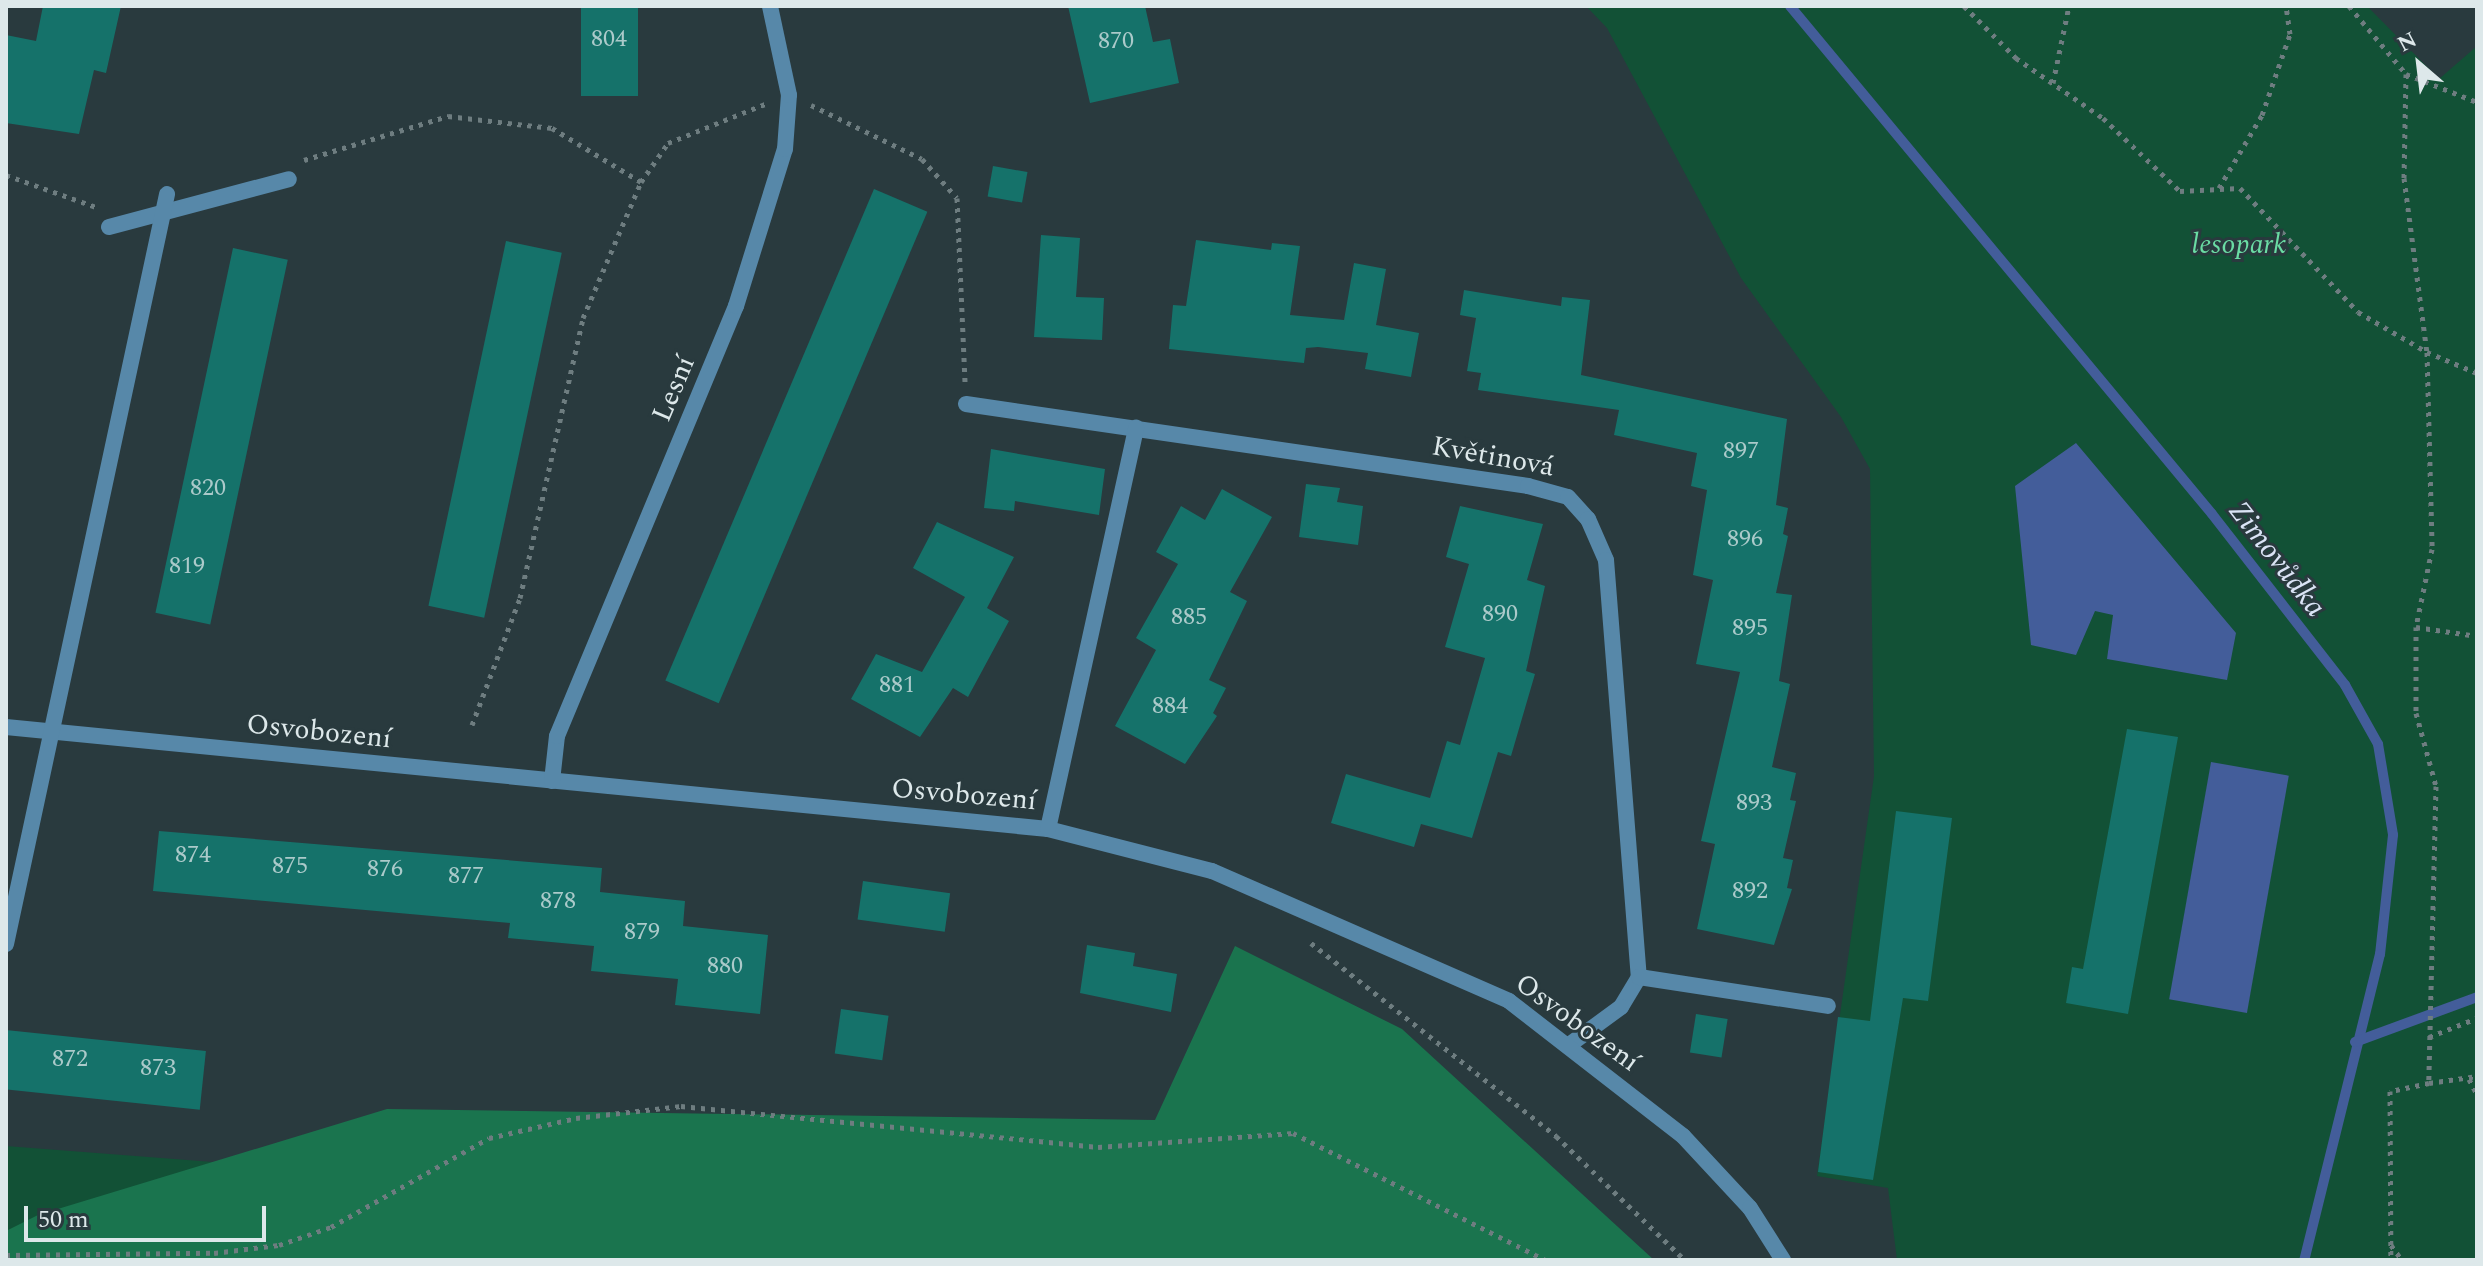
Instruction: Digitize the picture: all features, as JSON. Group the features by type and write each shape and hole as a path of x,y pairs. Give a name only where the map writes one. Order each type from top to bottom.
{"street":[{"name":"Lesní","path":"552,781 557,736 736,306 785,149 789,95 770,6"},
{"path":"109,227 289,179"},
{"path":"6,944 48,731 167,194"},
{"name":"Květinová","path":"966,404 1568,497 1588,519 1606,560 1639,977"},
{"path":"1048,829 1136,428"},
{"name":"Osvobození","path":"6,727 1048,829 1212,871 1509,1001 1683,1136 1750,1208 1783,1260"},
{"path":"1569,1045 1621,1007 1639,977 1828,1006"}],"path":[{"path":"1964,6 2016,58 2103,118 2180,191 2240,188 2358,312 2427,352 2477,373"},
{"path":"2053,83 2069,6"},
{"path":"2219,189 2262,115 2290,34 2286,6"},
{"path":"2349,6 2406,74 2477,102"},
{"path":"2406,74 2404,178 2427,352 2432,549 2416,627 2416,713 2436,786 2429,1083"},
{"path":"298,162 448,116 552,128 641,182"},
{"path":"6,175 103,209"},
{"path":"2416,627 2477,636"},
{"path":"1302,937 1556,1136 1685,1260"},
{"path":"2429,1037 2477,1018"},
{"path":"2391,1260 2390,1091 2477,1076"},
{"path":"2469,1079 2477,1094"},
{"path":"6,1255 214,1253 279,1245 331,1227 446,1157 489,1138 576,1118 681,1106 1098,1147 1293,1133 1546,1260"},
{"path":"2391,1244 2402,1260"}],"green space":[{"name":"lesopark","path":"1586,6 2367,6 2439,79 2477,46 2477,1260 1897,1260 1888,1188 1817,1176 1874,776 1870,469 1841,417 1741,278 1607,28"},
{"path":"1235,946 1402,1029 1654,1260 6,1260 6,1231 38,1215 387,1109 1155,1120"},
{"path":"6,1146 213,1162 6,1231"}],"water":[{"path":"2076,443 2236,633 2227,680 2107,659 2113,615 2095,611 2076,655 2031,645 2015,486"},
{"path":"2211,762 2289,776 2247,1013 2169,999"}],"building":[{"path":"43,6 121,6 106,73 94,70 79,134 6,123 6,35 36,41"},
{"path":"581,6 638,6 638,96 581,96"},
{"path":"1068,6 1145,6 1153,42 1170,39 1179,83 1090,103"},
{"path":"993,166 1027,172 1022,203 988,197"},
{"path":"874,189 927,212 719,703 665,681"},
{"path":"1041,235 1080,238 1076,297 1104,298 1102,340 1034,337"},
{"path":"1196,240 1271,250 1272,243 1300,246 1290,315 1344,320 1354,263 1386,269 1376,325 1419,333 1411,377 1365,369 1368,353 1318,347 1306,348 1304,363 1169,349 1173,305 1186,306"},
{"path":"506,241 562,253 484,618 428,606"},
{"path":"233,248 288,260 210,624 155,613"},
{"path":"1464,290 1561,306 1562,297 1590,300 1581,375 1787,419 1776,505 1788,508 1783,534 1788,536 1776,593 1792,595 1779,681 1790,684 1772,767 1796,773 1790,800 1796,801 1783,858 1793,860 1787,888 1792,889 1774,945 1697,929 1715,844 1701,841 1740,672 1696,664 1713,580 1693,575 1707,490 1691,486 1697,453 1614,435 1619,410 1478,390 1481,373 1467,371 1476,318 1460,315"},
{"path":"991,449 1105,469 1099,515 1015,501 1014,511 984,508"},
{"path":"1306,484 1340,488 1337,502 1363,506 1358,545 1299,537"},
{"path":"1222,489 1272,517 1230,592 1247,601 1209,680 1226,688 1213,713 1217,716 1185,764 1115,726 1156,650 1136,638 1178,564 1156,552 1181,506 1205,520"},
{"path":"1460,506 1543,524 1527,580 1545,586 1526,671 1535,674 1511,756 1498,752 1472,838 1421,824 1414,847 1331,823 1346,774 1430,798 1447,741 1460,745 1485,658 1445,647 1469,564 1446,557"},
{"path":"937,522 1014,557 987,608 1009,621 968,697 953,688 920,737 851,699 876,654 922,672 965,597 913,568"},
{"path":"2127,729 2178,737 2128,1014 2066,1003 2072,967 2083,969"},
{"path":"1896,811 1952,818 1928,1001 1903,998 1873,1180 1818,1172 1838,1017 1870,1021"},
{"path":"159,831 602,868 600,892 685,901 683,926 768,935 760,1014 675,1005 678,979 591,971 594,946 508,938 510,923 153,891"},
{"path":"863,881 950,893 945,932 858,920"},
{"path":"1087,945 1135,953 1133,966 1177,974 1171,1012 1080,993"},
{"path":"841,1009 889,1016 882,1060 835,1054"},
{"path":"1696,1014 1728,1019 1722,1058 1690,1053"},
{"path":"6,1030 206,1051 200,1110 6,1089"}],"waterway":[{"name":"Zimovůdka","path":"1790,6 2212,514 2345,685 2378,744 2393,835 2380,954 2304,1260"},
{"path":"2355,1042 2477,997"}]}
